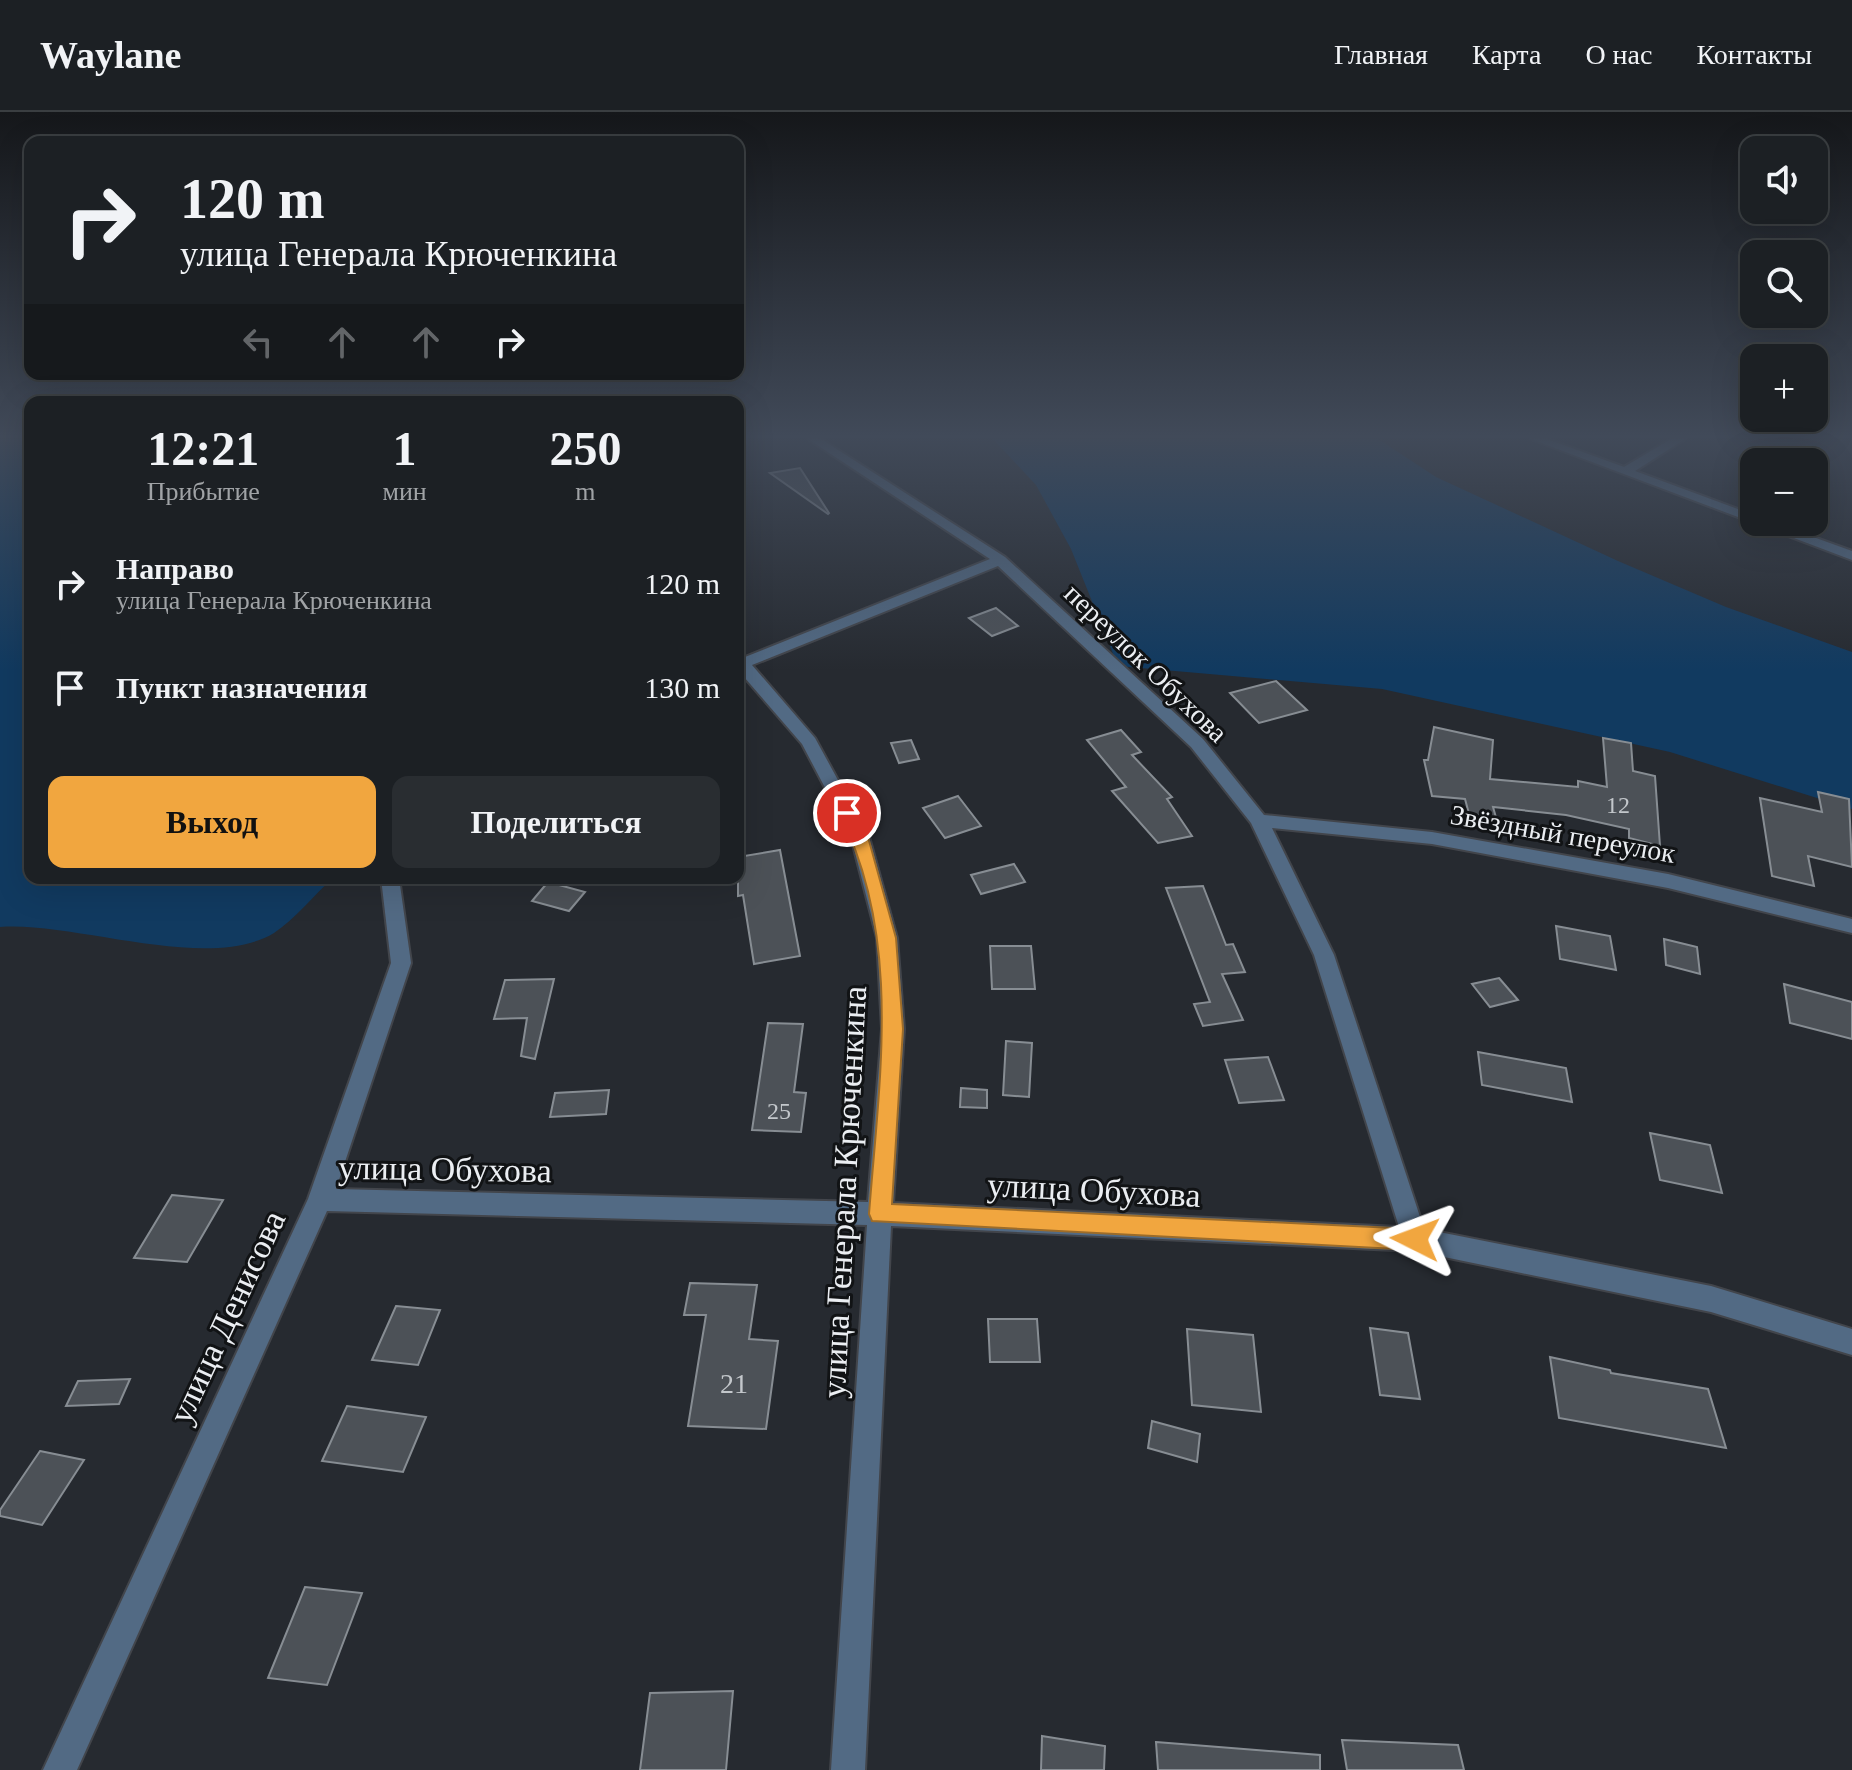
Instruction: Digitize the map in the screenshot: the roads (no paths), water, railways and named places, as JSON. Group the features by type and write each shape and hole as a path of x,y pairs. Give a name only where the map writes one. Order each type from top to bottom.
{"street":[{"name":"переулок Обухова","path":"933,516 1000,560 1197,743 1259,821 1324,955 1415,1239"},
{"path":"1798,536 1852,556"},
{"path":"744,660 1000,560"},
{"name":"улица Генерала Крюченкина","path":"744,667 809,742 860,837 887,938 893,1029 848,1770"},
{"name":"Звёздный переулок","path":"1259,821 1432,838 1668,881 1852,926"},
{"name":"улица Денисова","path":"60,1770 320,1200 401,963 391,884"},
{"name":"улица Обухова","path":"320,1200 880,1214 1415,1239 1711,1299 1852,1342"}]}
